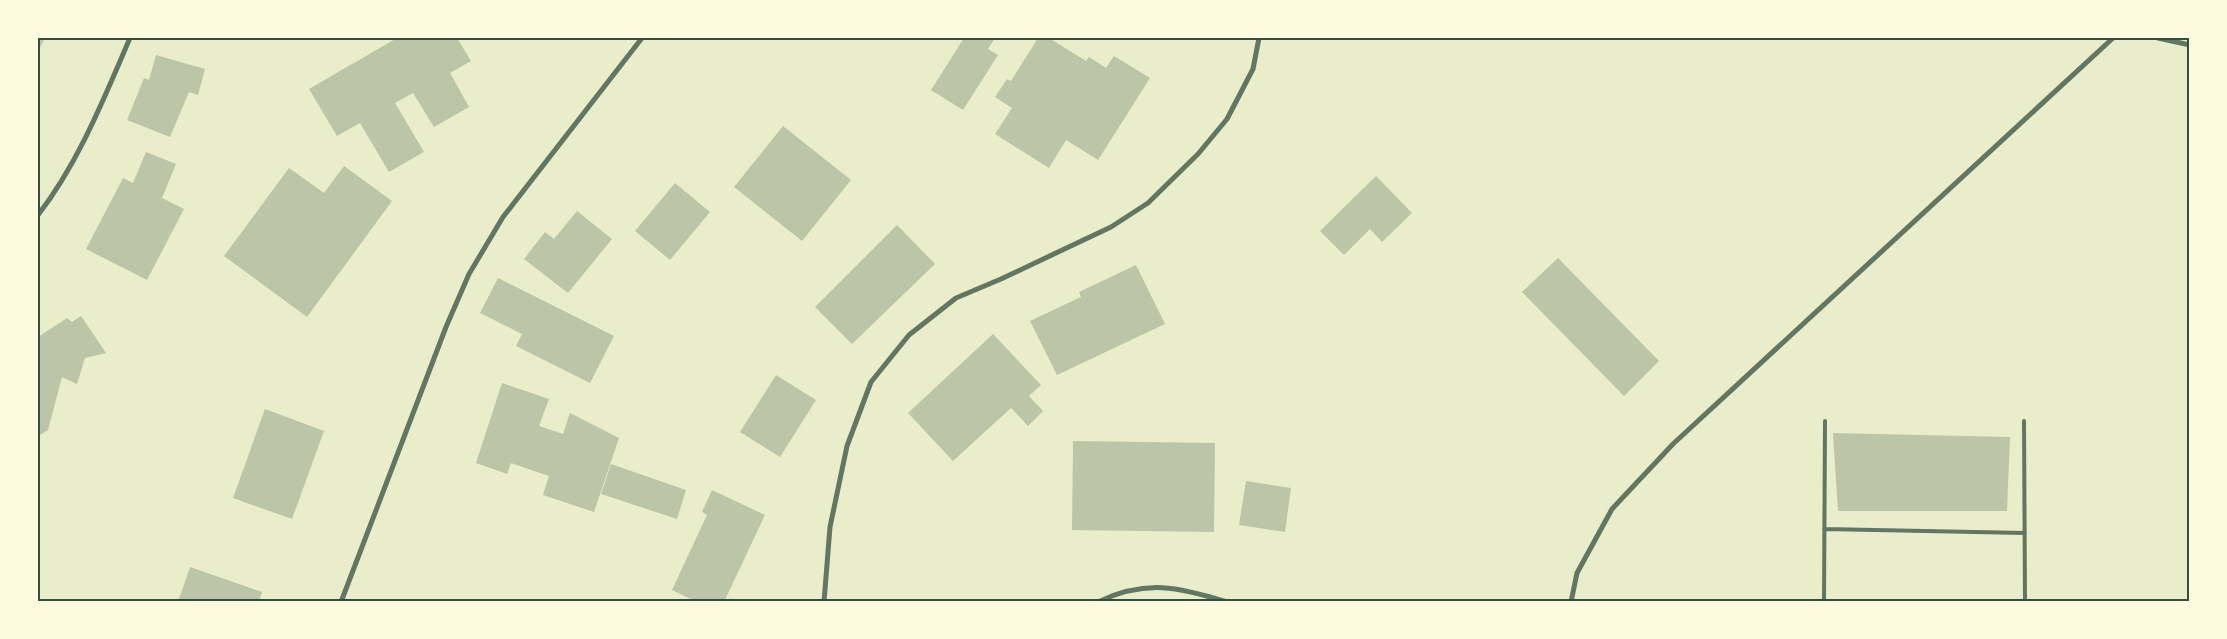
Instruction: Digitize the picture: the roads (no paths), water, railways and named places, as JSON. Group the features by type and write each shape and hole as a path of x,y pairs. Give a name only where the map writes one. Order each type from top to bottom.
{"street":[{"path":"38,214 53,195 87,136 130,38"},
{"path":"341,602 446,327 469,274 503,217 642,38"},
{"path":"824,602 830,527 847,446 871,382 909,335 956,298 1001,280 1111,227 1148,203 1198,154 1227,119 1253,69 1259,38"},
{"path":"1571,602 1576,574 1612,509 1666,452 2113,38"},
{"path":"2158,38 2190,45"},
{"path":"1098,602 1137,588 1170,586 1227,602"}],"lane":[{"path":"2024,421 2025,602"},
{"path":"1824,602 1825,422"},
{"path":"1824,529 2025,532"}]}
